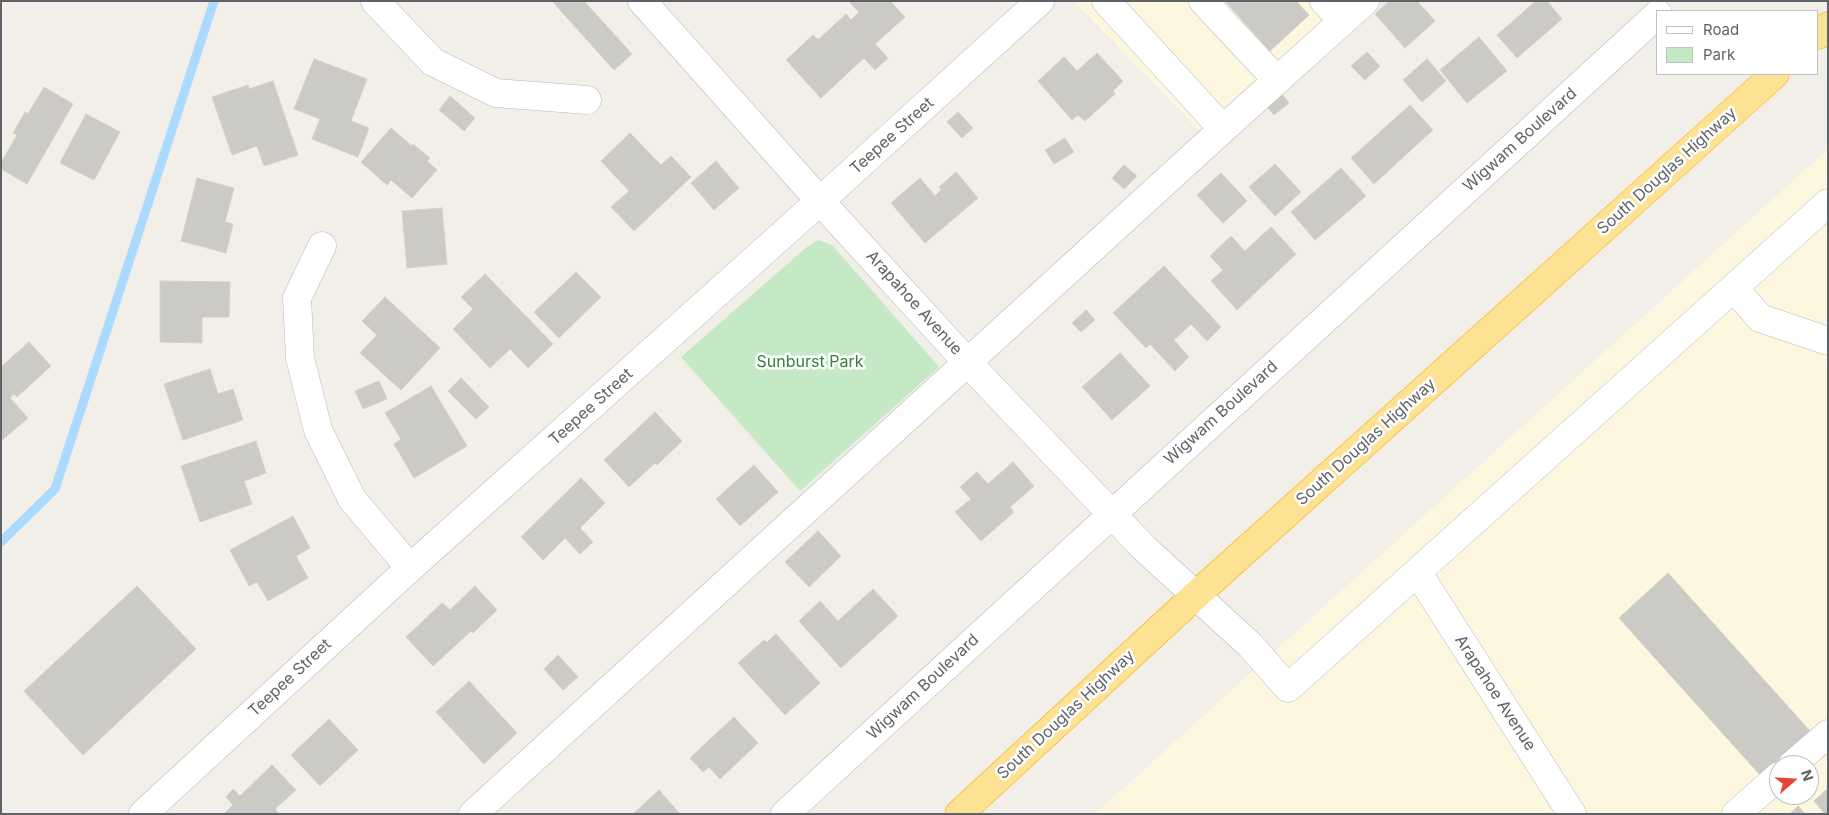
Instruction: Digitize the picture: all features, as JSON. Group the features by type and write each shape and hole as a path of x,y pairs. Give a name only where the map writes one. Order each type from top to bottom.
{"highway":[{"name":"South Douglas Highway","path":"959,814 1196,596 1774,75"}],"street":[{"path":"375,1 432,62 496,93 587,100"},
{"name":"Arapahoe Avenue","path":"642,1 820,201 968,363 1144,548 1250,645 1288,688 1418,573 1572,814"},
{"name":"Teepee Street","path":"143,814 410,568 1040,1"},
{"path":"1106,1 1223,129"},
{"path":"1203,1 1277,80"},
{"path":"1324,1 1343,22"},
{"path":"473,814 1365,1"},
{"path":"1662,10 1672,1"},
{"name":"Wigwam Boulevard","path":"785,814 1656,16"},
{"path":"1418,573 1828,203"},
{"path":"322,246 297,298 300,358 318,430 352,499 410,568"},
{"path":"1734,288 1760,318 1828,341"},
{"path":"1804,755 1828,734"},
{"path":"1736,814 1769,785"}],"shaded area":[{"path":"1074,1 1381,1 1217,149"},
{"path":"1828,149 1828,814 1094,814 1124,788"}],"green space":[{"name":"Sunburst Park","path":"818,240 832,245 939,367 800,491 681,357 808,246"}],"building":[{"path":"552,1 584,1 632,54 614,70"},
{"path":"852,1 890,1 905,17 875,44 888,58 875,70 864,58 821,98 786,60 813,35 818,40 846,14 851,20 859,12 850,3"},
{"path":"1225,1 1296,1 1309,15 1270,51"},
{"path":"1389,1 1417,1 1435,21 1405,48 1375,14"},
{"path":"1536,1 1547,1 1562,19 1517,58 1497,35"},
{"path":"1479,37 1507,71 1467,103 1440,70"},
{"path":"1367,52 1380,66 1365,80 1351,66"},
{"path":"1097,53 1123,81 1113,91 1115,94 1085,121 1078,115 1072,120 1038,81 1064,57 1077,71"},
{"path":"314,59 367,79 351,121 369,128 358,157 312,139 320,119 294,109"},
{"path":"1427,59 1446,81 1422,102 1403,80"},
{"path":"273,81 298,155 264,166 257,146 232,155 212,97 248,85 249,89"},
{"path":"44,87 73,104 27,184 1,169 1,163 17,135 13,133 25,112 28,114"},
{"path":"1281,93 1289,103 1274,115 1266,106"},
{"path":"450,96 475,118 464,131 439,110"},
{"path":"1410,105 1433,130 1374,184 1351,158"},
{"path":"958,112 973,128 962,138 947,122"},
{"path":"86,114 120,132 94,180 60,163"},
{"path":"391,128 430,158 427,161 437,170 412,198 391,180 387,185 361,162"},
{"path":"630,133 661,165 671,156 691,177 634,231 611,207 629,191 601,161"},
{"path":"1065,138 1074,152 1054,164 1045,150"},
{"path":"716,161 739,188 714,210 691,183"},
{"path":"1275,164 1301,192 1275,216 1249,187"},
{"path":"1124,165 1137,176 1124,189 1112,178"},
{"path":"1341,168 1366,196 1315,240 1291,212"},
{"path":"956,172 978,198 925,243 891,203 920,178 935,196 941,190 939,187"},
{"path":"1221,173 1247,201 1223,223 1197,195"},
{"path":"197,178 234,188 225,222 233,224 226,253 181,241"},
{"path":"442,208 447,264 407,268 402,211"},
{"path":"1271,227 1296,254 1237,310 1211,281 1223,270 1210,256 1231,236 1245,251"},
{"path":"1164,266 1221,327 1207,341 1191,324 1174,340 1189,357 1175,371 1150,344 1146,348 1113,313"},
{"path":"576,272 601,297 559,338 534,312"},
{"path":"485,274 553,344 528,368 510,349 490,368 453,329 473,309 461,297"},
{"path":"160,281 230,282 229,317 202,317 202,343 160,342"},
{"path":"385,297 440,348 401,390 360,353 377,335 362,321"},
{"path":"1086,310 1095,320 1081,332 1072,323"},
{"path":"29,342 51,366 17,397 14,394 10,398 28,418 1,441 1,367"},
{"path":"1120,353 1150,386 1112,420 1082,387"},
{"path":"210,369 218,394 233,389 243,420 183,440 164,384"},
{"path":"461,378 489,407 476,419 448,391"},
{"path":"379,381 387,399 363,409 355,391"},
{"path":"431,386 467,446 414,478 394,444 401,439 385,413"},
{"path":"655,412 682,441 657,465 655,463 629,487 604,460"},
{"path":"256,441 266,473 244,481 252,504 200,522 181,466"},
{"path":"1013,462 1034,486 1010,507 1014,512 981,541 955,512 971,499 960,487 977,472 988,484"},
{"path":"754,465 778,492 740,526 716,499"},
{"path":"581,478 605,503 580,528 593,542 580,554 565,538 543,560 521,537"},
{"path":"293,516 310,548 296,556 308,578 268,601 257,582 249,586 230,550"},
{"path":"818,531 841,556 809,587 785,562"},
{"path":"1668,573 1810,731 1784,755 1769,755 1769,769 1761,776 1619,618"},
{"path":"137,586 196,649 83,755 24,691"},
{"path":"475,586 497,610 473,633 471,631 433,666 406,637 442,603 450,610"},
{"path":"873,589 898,616 841,668 799,621 820,601 838,621"},
{"path":"776,634 820,683 785,715 738,663 764,640 767,642"},
{"path":"558,655 578,677 563,690 544,669"},
{"path":"469,681 517,733 484,764 436,712"},
{"path":"734,717 758,743 720,779 709,767 703,772 690,758"},
{"path":"329,719 358,750 320,786 291,755"},
{"path":"272,765 296,790 275,809 279,814 224,814 233,805 226,797 233,789 240,796"},
{"path":"1828,788 1828,814 1825,814 1817,805 1819,805 1819,796"},
{"path":"659,790 680,814 633,814"},
{"path":"1798,806 1805,814 1790,814"}],"waterway":[{"path":"1,542 55,489 214,1"}]}
